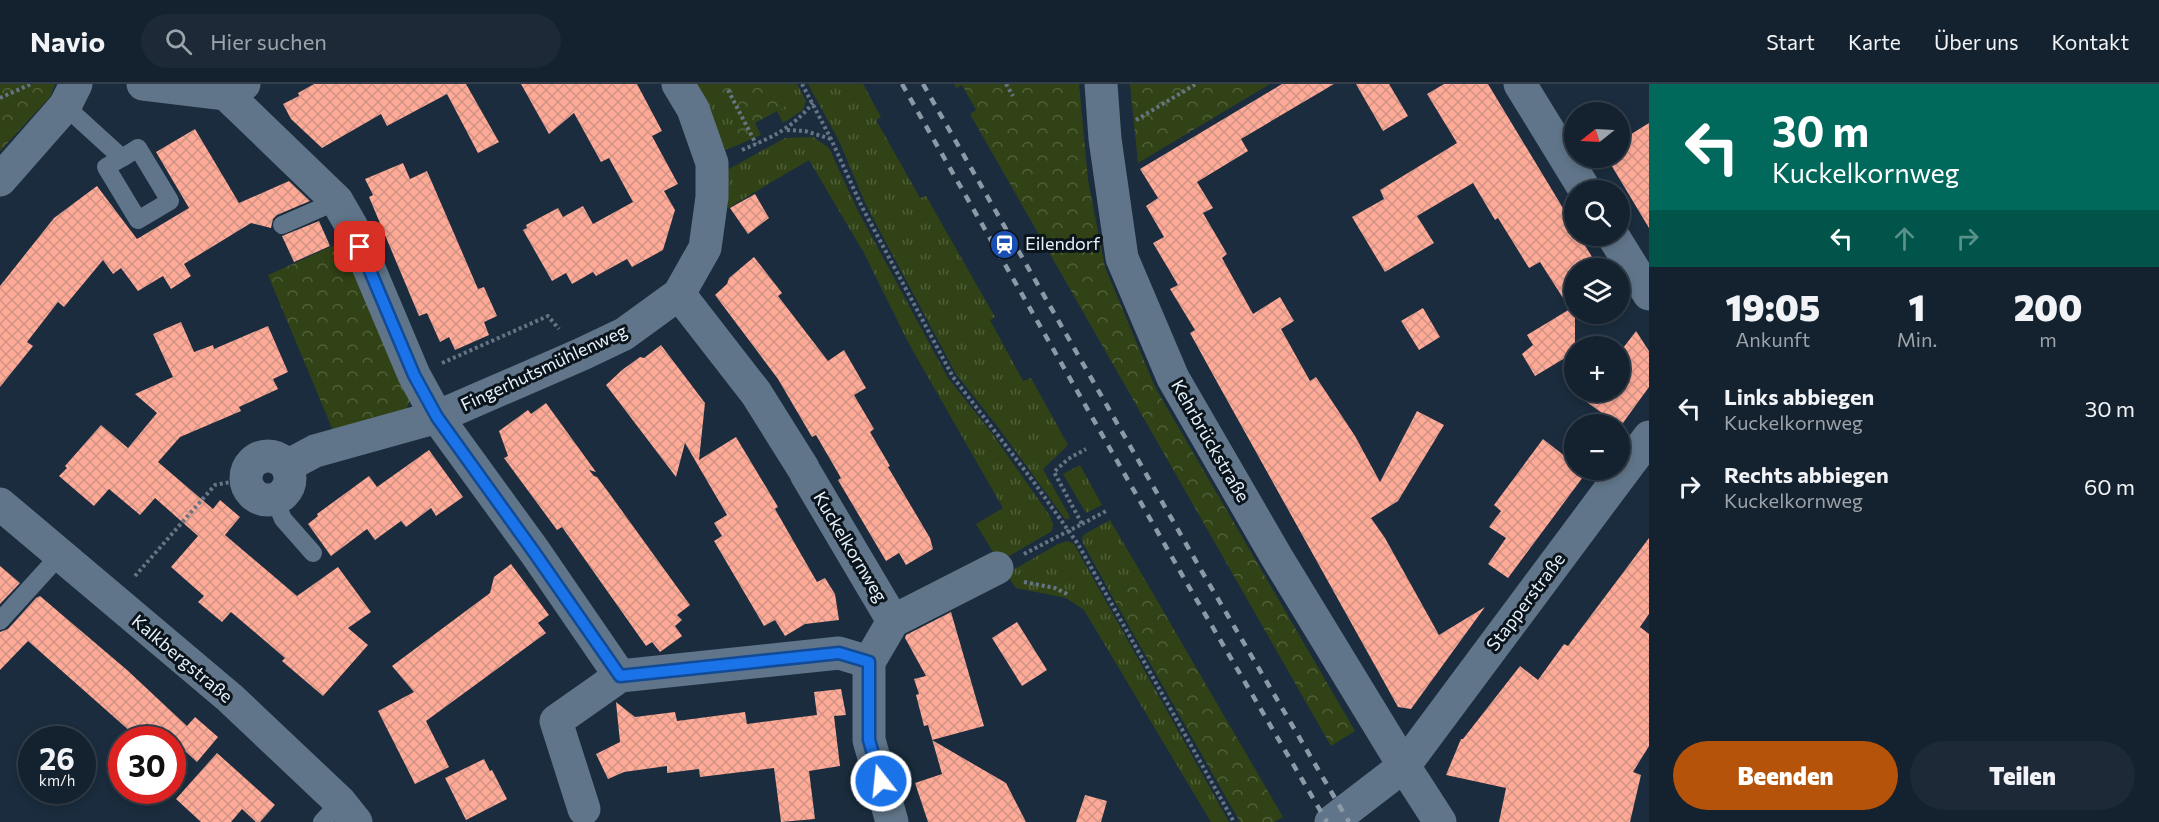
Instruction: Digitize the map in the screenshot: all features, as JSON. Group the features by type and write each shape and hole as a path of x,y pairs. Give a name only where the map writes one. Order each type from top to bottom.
{"street":[{"path":"143,84 235,89 350,225"},
{"name":"Fingerhutsmühlenweg","path":"287,466 315,451 437,417 582,354 624,334 679,294 705,248 712,197 712,163 693,109 678,84"},
{"name":"Kehrbrückstraße","path":"1101,84 1105,139 1122,258 1173,378 1276,556 1394,774 1440,822"},
{"path":"1520,84 1580,180"},
{"path":"0,180 70,95"},
{"name":"Fingerhutsmühlenweg","path":"350,225 414,375 437,417 620,676"},
{"path":"1619,246 1649,294"},
{"name":"Kuckelkornweg","path":"679,294 756,393 893,621"},
{"name":"Stapperstraße","path":"1331,822 1394,774 1649,437"},
{"path":"261,457 275,457 287,466 290,482 282,496 275,500 261,499 250,492 246,479 250,466 261,457"},
{"name":"Kalkbergstraße","path":"0,504 230,698 339,815"},
{"name":"Kuckelkornweg","path":"869,662 893,621 1007,575"},
{"path":"587,818 556,721 620,676 839,653 869,662 869,740 892,822"}],"lane":[{"path":"70,95 122,158"},
{"path":"282,225 350,225"},
{"path":"275,500 283,519 313,553"},
{"path":"0,621 60,555"}],"path":[{"path":"0,98 31,84"},
{"path":"802,84 831,139 862,207 952,377 1068,531 1234,822"},
{"path":"1006,84 1013,96"},
{"path":"1105,139 1196,84"},
{"path":"728,90 756,144"},
{"path":"712,163 786,130 813,104"},
{"path":"786,130 806,131 831,139"},
{"path":"414,375 548,316 582,354"},
{"path":"1082,524 1054,472 1068,459 1086,449"},
{"path":"130,581 215,485 246,479"},
{"path":"1007,575 1068,531 1106,511"},
{"path":"1007,575 1055,588 1069,595"}],"green space":[{"path":"0,84 55,84 50,97 0,151"},
{"path":"694,84 717,84 735,120 738,145 725,150"},
{"path":"717,84 775,84 788,105 755,123 761,135 738,145 735,120"},
{"path":"775,84 797,84 806,101 803,110 783,123 777,111 787,105"},
{"path":"808,84 863,84 881,117 876,120 920,198 926,196 995,317 990,320 1023,381 1031,378 1068,445 1043,469 1070,517 1069,519 1065,519 956,374 866,205 839,141"},
{"path":"954,84 1079,84 1088,180 1105,267 1155,387 1355,731 1331,746 970,114 976,110 962,85 956,88"},
{"path":"1130,84 1270,84 1138,163"},
{"path":"813,137 829,148 857,209 948,378 991,432 1050,516 1053,524 1052,531 999,562 976,524 1003,508 909,344 864,253 809,160 728,208 727,170 785,138"},
{"path":"346,240 412,394 406,411 334,433 268,275"},
{"path":"1080,465 1102,505 1086,513 1063,474"},
{"path":"1110,520 1144,578 1126,587 1113,598 1083,543 1082,537"},
{"path":"1068,541 1074,544 1229,822 1211,822 1084,610 1066,598 1016,588 1006,574 1058,544"},
{"path":"1144,578 1283,817 1274,822 1240,822 1113,598 1126,587"}],"building":[{"path":"314,84 466,84 499,142 478,153 447,94 387,126 381,114 322,148 291,119 283,104 299,96 298,93"},
{"path":"521,84 637,84 662,131 652,136 678,184 664,191 675,210 663,250 632,267 627,259 596,276 593,272 572,284 566,273 552,281 523,230 527,228 526,225 558,208 563,217 583,206 593,224 633,202 609,158 601,162 574,113 549,134"},
{"path":"1282,84 1334,84 1241,139 1248,151 1197,182 1213,208 1203,213 1227,254 1222,258 1253,314 1280,297 1294,321 1281,329 1310,381 1316,377 1355,436 1380,482 1417,411 1444,425 1398,501 1371,518 1385,538 1439,635 1485,607 1411,709 1398,707 1217,382 1190,333 1195,330 1170,289 1178,285 1153,243 1164,237 1146,206 1158,198 1140,169"},
{"path":"1356,84 1389,84 1408,116 1383,131"},
{"path":"1444,84 1488,84 1564,210 1564,246 1585,246 1593,258 1564,258 1564,300 1540,262 1529,268 1498,218 1495,220 1473,183 1417,216 1434,243 1385,272 1352,217 1384,199 1380,190 1457,143 1427,94"},
{"path":"1649,123 1649,228 1630,196 1630,180 1620,180 1613,168 1630,168 1630,135"},
{"path":"195,129 239,203 289,181 310,201 277,215 273,219 271,228 251,223 184,264 191,276 171,289 163,276 138,291 121,268 113,274 103,260 64,307 58,302 27,342 33,346 0,387 0,286 54,218 97,186 137,239 189,208 156,152"},
{"path":"403,163 410,179 427,171 478,289 484,287 497,316 484,322 489,335 455,350 449,337 440,342 427,313 419,316 369,197 373,195 365,179"},
{"path":"755,194 769,218 748,234 730,208"},
{"path":"319,221 330,246 294,262 282,236"},
{"path":"754,257 782,293 778,296 828,361 844,350 866,388 854,395 874,429 870,432 930,538 933,549 906,565 899,553 886,561 838,480 841,478 816,435 812,437 778,379 715,295 727,284 729,278"},
{"path":"1423,308 1440,337 1419,350 1401,321"},
{"path":"1564,313 1564,324 1575,324 1575,336 1564,336 1564,359 1535,376 1522,354 1533,345 1527,335"},
{"path":"181,322 194,352 213,345 214,349 268,326 288,372 273,379 278,389 239,407 241,411 180,437 158,462 213,509 220,500 240,517 225,535 297,596 338,567 371,612 348,628 368,645 323,696 282,661 285,658 231,612 222,622 198,602 204,596 171,567 198,536 155,498 140,515 109,489 94,506 59,476 101,425 128,448 157,413 135,394 173,377 153,334"},
{"path":"1636,331 1649,351 1649,387 1629,414 1603,414 1587,402 1630,402 1630,339"},
{"path":"661,345 705,403 699,460 736,437 778,507 775,509 817,582 825,578 835,594 839,620 805,624 785,636 775,620 764,626 714,541 722,536 714,523 727,515 685,443 676,477 606,385 622,370"},
{"path":"546,403 596,472 589,470 609,493 690,605 677,615 682,620 675,626 682,636 660,652 652,642 646,646 562,527 557,530 504,458 508,456 499,431 528,410 531,414"},
{"path":"1543,439 1564,455 1564,480 1581,480 1508,578 1488,564 1506,538 1489,527 1501,511 1494,505"},
{"path":"429,450 463,497 436,516 431,508 406,527 401,521 375,540 367,529 331,556 308,524 318,516 317,514 369,476 377,487"},
{"path":"1649,538 1649,614 1640,627 1649,634 1649,746 1633,772 1641,775 1630,822 1499,822 1506,788 1446,775 1461,739 1520,666 1538,680 1564,644 1568,646"},
{"path":"511,564 549,615 538,623 546,633 426,721 449,767 415,784 378,711 414,692 392,666 490,593 494,577"},
{"path":"0,566 20,583 0,604"},
{"path":"40,596 127,670 187,726 195,717 218,737 197,762 186,752 186,726 124,726 28,641 0,670 0,632 8,629"},
{"path":"951,612 984,726 932,740 928,725 924,726 914,679 926,676 905,638 906,635"},
{"path":"1017,622 1047,670 1022,686 992,638"},
{"path":"841,689 846,715 834,716 840,766 809,771 815,819 781,822 774,768 700,777 699,769 667,773 667,766 624,772 608,779 596,754 620,742 616,702 635,717 675,712 677,721 745,712 747,724 817,715 814,692"},
{"path":"932,740 1006,783 1026,822 928,822 915,783 942,774"},
{"path":"217,753 275,805 260,822 256,822 242,809 231,822 201,822 181,804 186,804 186,788"},
{"path":"484,759 507,799 466,820 445,778"},
{"path":"1085,795 1107,801 1101,822 1076,822"}],"railway":[{"path":"902,84 1185,580 1327,822"},
{"path":"923,84 1201,570 1349,822"}],"place":[{"name":"Eilendorf","path":"1004,244"}],"route":[{"path":"360,247 414,375 437,417 620,676 839,653 869,662 869,740 881,781"}]}
